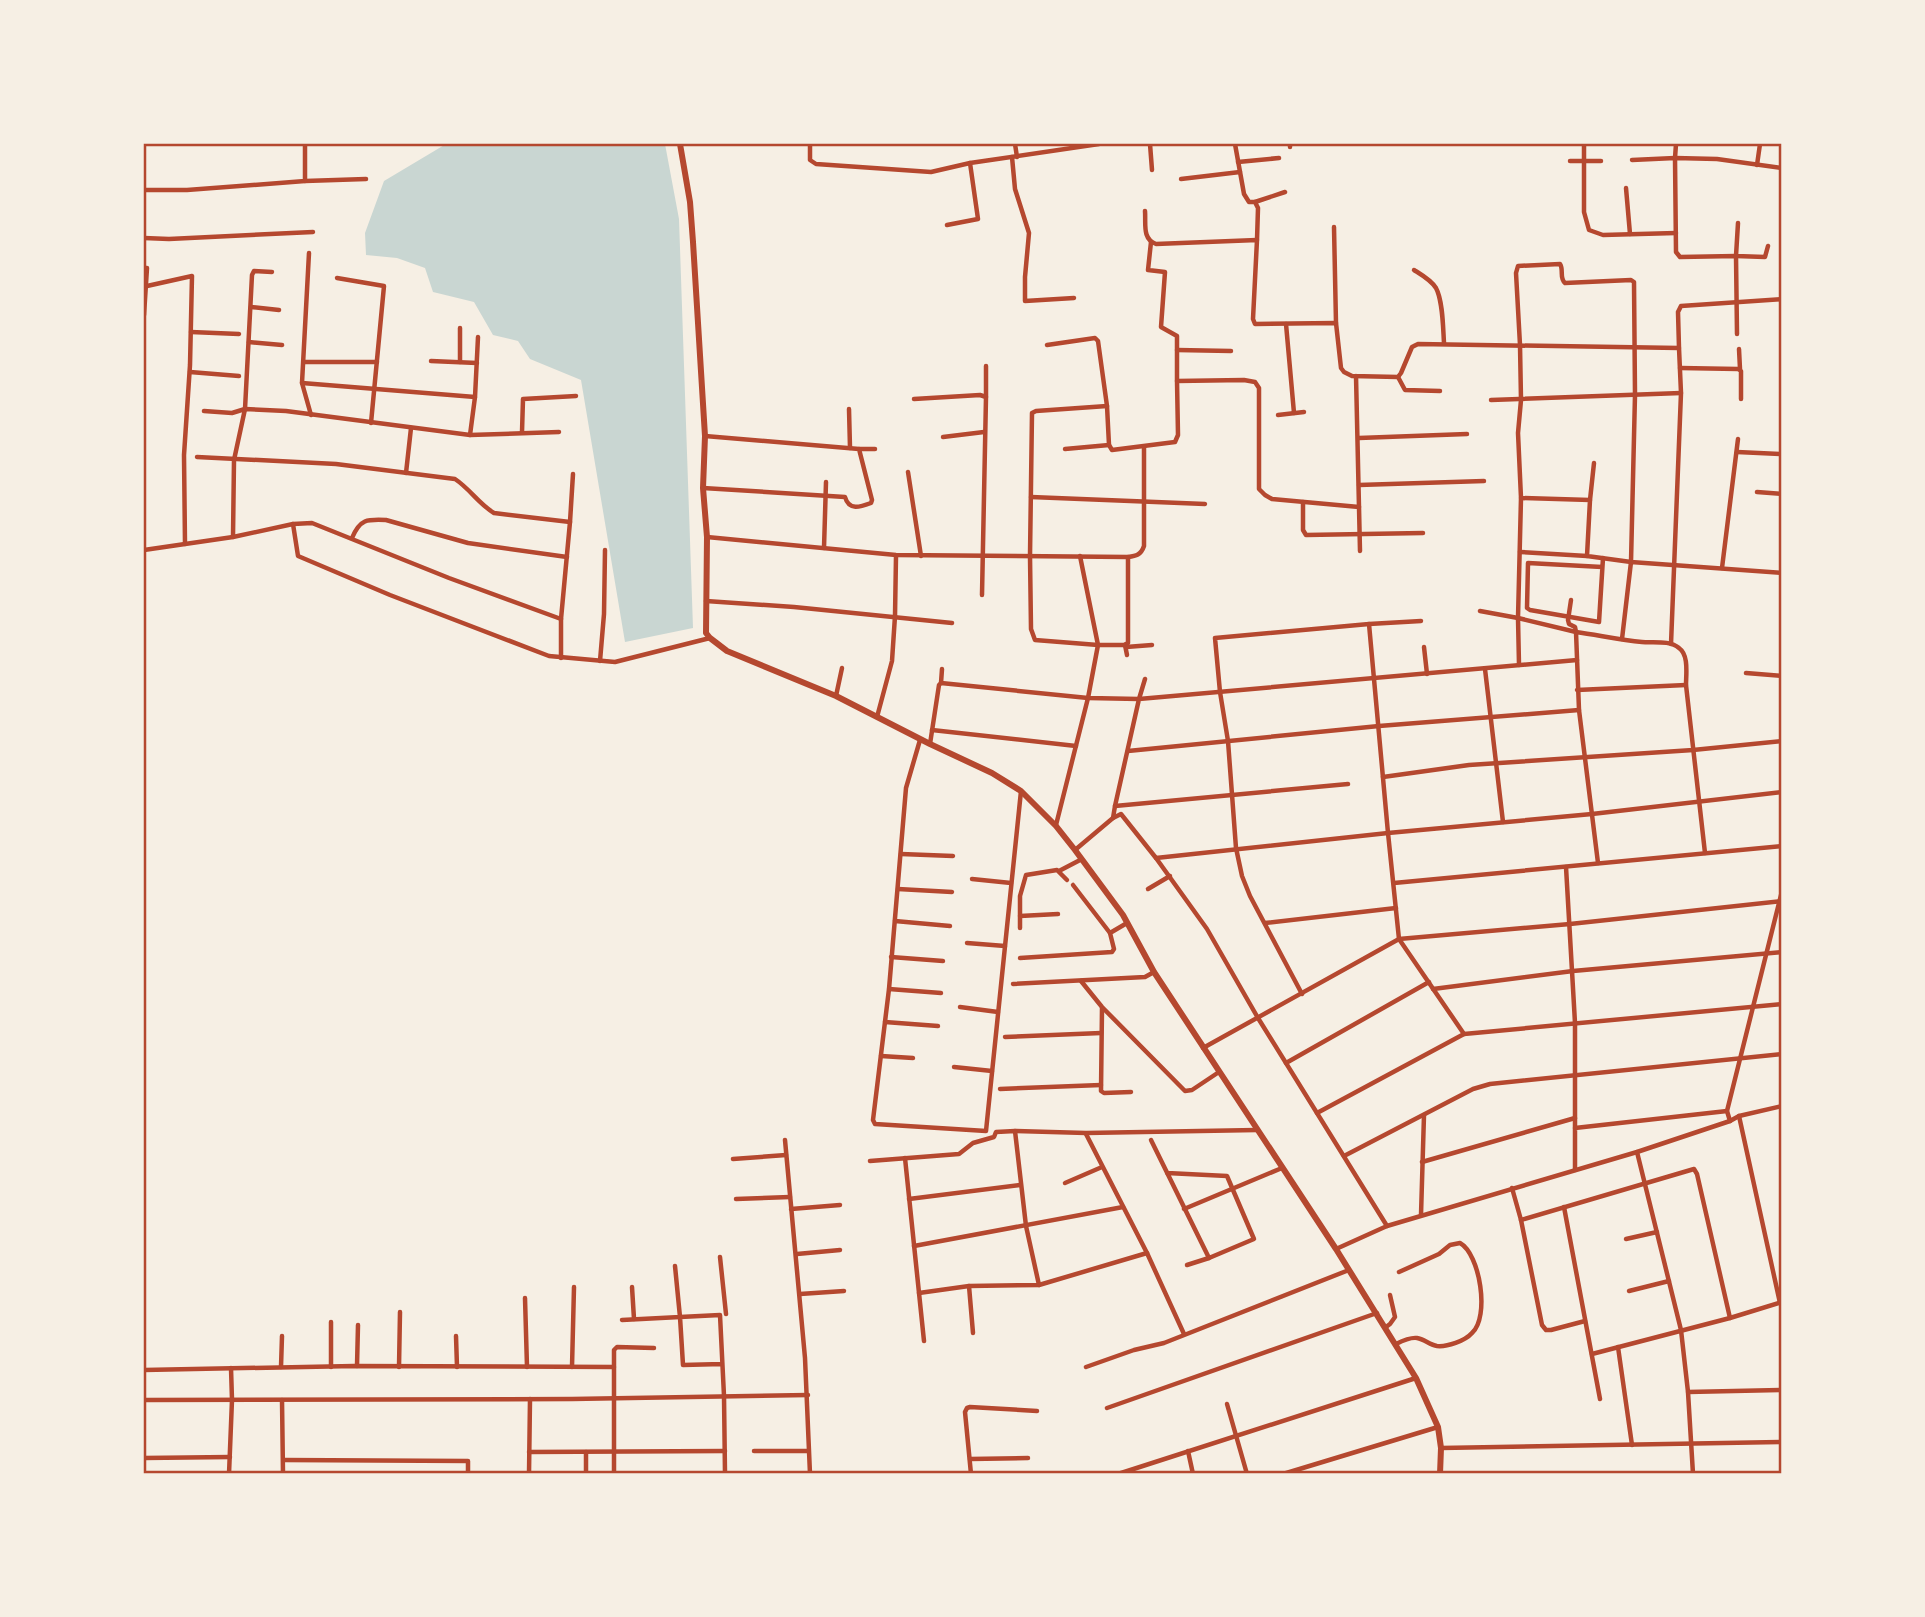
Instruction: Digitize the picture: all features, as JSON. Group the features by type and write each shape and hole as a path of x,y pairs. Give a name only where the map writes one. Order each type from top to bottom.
{"street":[{"path":"305,144 305,181"},
{"path":"680,144 694,242 705,436 703,488 707,537 706,633 727,651 836,696 992,773 1021,791 1056,826 1076,849 1127,923 1154,972 1396,1344 1416,1378 1438,1427 1441,1448 1440,1474"},
{"path":"810,144 810,160 817,164 931,172 970,163 1099,144"},
{"path":"1015,144 1015,189 1029,233 1026,301 1074,298"},
{"path":"1150,144 1152,170"},
{"path":"1235,144 1244,194 1249,202 1284,192"},
{"path":"1584,144 1584,212 1589,230 1603,235 1675,233"},
{"path":"1676,144 1675,233 1678,256 1765,257 1768,246"},
{"path":"1757,166 1760,144"},
{"path":"1238,162 1279,158"},
{"path":"1632,160 1717,159 1782,167"},
{"path":"1570,161 1601,161"},
{"path":"947,225 978,219 970,163"},
{"path":"1181,179 1240,172"},
{"path":"144,190 187,190 366,178"},
{"path":"1626,188 1630,234"},
{"path":"1255,202 1258,208 1253,319 1255,324 1336,323"},
{"path":"1145,211 1146,237 1156,244 1257,240"},
{"path":"1737,334 1738,223"},
{"path":"1334,227 1336,323 1342,368 1347,374 1356,376 1398,377"},
{"path":"144,238 313,232"},
{"path":"1047,345 1095,338 1099,350 1112,450 1171,444 1178,438 1177,336 1161,327 1165,272 1148,270 1151,242"},
{"path":"309,253 302,383 311,415"},
{"path":"1519,665 1521,498 1518,433 1521,400 1517,268 1521,265 1562,265 1562,279 1565,283 1633,280 1635,284 1636,395 1631,562 1622,639"},
{"path":"144,268 147,268 144,315"},
{"path":"1415,270 1428,279 1439,296 1444,343"},
{"path":"233,537 234,460 245,409 252,273 272,272"},
{"path":"146,286 192,276 190,372 184,455 186,544"},
{"path":"337,278 384,286 371,422"},
{"path":"1671,644 1681,393 1678,312 1681,306 1781,299 1782,313"},
{"path":"251,307 279,310"},
{"path":"1286,324 1294,413"},
{"path":"460,328 460,362"},
{"path":"191,332 239,334"},
{"path":"470,435 478,337"},
{"path":"249,342 282,345"},
{"path":"1398,377 1412,346 1418,344 1679,348"},
{"path":"1739,349 1741,399"},
{"path":"1177,350 1231,351"},
{"path":"431,360 477,363"},
{"path":"304,362 377,362"},
{"path":"982,595 986,366"},
{"path":"1680,368 1740,370"},
{"path":"190,372 239,376"},
{"path":"1356,376 1360,551"},
{"path":"1398,377 1405,390 1440,391"},
{"path":"1177,381 1255,382 1259,388 1259,489 1265,495 1272,499 1359,507"},
{"path":"302,383 475,397"},
{"path":"1491,400 1681,393"},
{"path":"914,399 980,395 986,397"},
{"path":"522,432 523,399 576,396"},
{"path":"1107,407 1032,413 1031,629 1035,640 1098,645 1152,645"},
{"path":"204,411 232,413 245,409 470,435 559,432"},
{"path":"849,409 850,448"},
{"path":"1278,415 1304,412"},
{"path":"406,473 411,428"},
{"path":"943,437 984,432"},
{"path":"1359,438 1467,434"},
{"path":"705,436 875,449"},
{"path":"1722,568 1738,439"},
{"path":"1065,449 1110,445"},
{"path":"707,537 896,555 1128,557 1142,551 1144,447"},
{"path":"703,488 845,497 851,507 862,507 872,503 859,449"},
{"path":"1737,452 1782,454"},
{"path":"197,457 336,464 455,479 494,513 569,522"},
{"path":"1587,556 1594,463"},
{"path":"908,472 921,556"},
{"path":"561,658 561,619 573,474"},
{"path":"1359,485 1484,481"},
{"path":"824,548 826,482"},
{"path":"1756,492 1782,494"},
{"path":"1031,497 1205,504"},
{"path":"1521,498 1590,500"},
{"path":"1303,502 1303,530 1306,535 1423,533"},
{"path":"352,538 362,522 386,520 468,543 566,557"},
{"path":"144,550 312,523 561,619"},
{"path":"293,524 298,556 401,600 549,656 615,662 710,638"},
{"path":"600,661 605,550"},
{"path":"1520,552 1782,573"},
{"path":"877,717 890,673 896,555"},
{"path":"1056,826 1088,698 1098,645 1080,556"},
{"path":"1127,655 1128,557"},
{"path":"1602,567 1528,564 1527,608 1599,622 1603,558"},
{"path":"1571,600 1569,624 1574,626 1576,632 1577,690 1598,863"},
{"path":"706,601 952,623"},
{"path":"1480,611 1576,632 1671,644 1679,648 1684,655 1705,853"},
{"path":"1301,994 1242,876 1236,848 1228,741 1215,638 1421,621"},
{"path":"1369,624 1399,939 1464,1034"},
{"path":"1424,647 1427,674"},
{"path":"941,683 1088,698 1139,699 1577,660"},
{"path":"836,696 842,668"},
{"path":"930,744 942,669"},
{"path":"1485,669 1503,822"},
{"path":"1746,673 1782,676"},
{"path":"1113,818 1145,680"},
{"path":"1577,690 1686,685"},
{"path":"1128,751 1379,726 1579,710"},
{"path":"932,730 1076,746"},
{"path":"921,739 906,788 889,989 873,1120 878,1125 985,1131 1021,791"},
{"path":"1383,777 1469,765 1693,750 1782,741"},
{"path":"1115,806 1348,784"},
{"path":"1156,858 1782,792"},
{"path":"1076,849 1113,818 1122,814 1126,805"},
{"path":"1122,814 1207,929 1258,1018 1387,1226"},
{"path":"1394,883 1782,846"},
{"path":"901,853 953,856"},
{"path":"1020,928 1020,896 1027,875 1059,871 1082,859"},
{"path":"1566,867 1575,1023 1575,1170"},
{"path":"1059,871 1067,880"},
{"path":"1148,889 1170,876"},
{"path":"972,879 1011,883"},
{"path":"1020,958 1114,949 1110,933 1073,885"},
{"path":"898,888 952,892"},
{"path":"1730,1121 1727,1111 1782,891"},
{"path":"1203,1048 1399,939 1780,902"},
{"path":"1265,923 1396,908"},
{"path":"1020,916 1058,914"},
{"path":"895,921 950,926"},
{"path":"1110,933 1127,923"},
{"path":"967,943 1005,946"},
{"path":"1433,989 1573,971 1782,952"},
{"path":"891,957 943,961"},
{"path":"1013,984 1144,977 1154,972"},
{"path":"1081,981 1102,1007 1185,1091 1192,1090 1219,1072"},
{"path":"1286,1063 1429,982"},
{"path":"889,989 942,993"},
{"path":"1317,1113 1464,1034 1782,1004"},
{"path":"960,1007 998,1012"},
{"path":"1102,1007 1101,1091 1130,1092"},
{"path":"885,1022 938,1026"},
{"path":"1005,1037 1101,1032"},
{"path":"1344,1156 1473,1089 1490,1084 1782,1054"},
{"path":"881,1056 913,1058"},
{"path":"954,1067 992,1071"},
{"path":"1000,1089 1101,1085"},
{"path":"1336,1249 1387,1226 1421,1215 1637,1152 1739,1116 1782,1106"},
{"path":"1575,1128 1727,1111"},
{"path":"1421,1215 1424,1114"},
{"path":"1591,1354 1781,1302 1739,1116"},
{"path":"1422,1162 1575,1118"},
{"path":"870,1161 959,1154 972,1143 994,1136 996,1132 1257,1130"},
{"path":"1014,1131 1026,1226 1039,1285"},
{"path":"1086,1133 1147,1253 1184,1334"},
{"path":"785,1140 808,1395 810,1474"},
{"path":"1151,1140 1209,1258"},
{"path":"1637,1152 1681,1330 1693,1474"},
{"path":"733,1159 786,1154"},
{"path":"905,1158 924,1341"},
{"path":"1065,1183 1102,1167"},
{"path":"1184,1209 1282,1168"},
{"path":"1521,1220 1690,1169 1696,1171 1730,1318"},
{"path":"1167,1173 1227,1176 1254,1239 1187,1265"},
{"path":"909,1199 1020,1185"},
{"path":"1512,1188 1544,1328 1552,1330 1585,1321"},
{"path":"736,1199 790,1197"},
{"path":"791,1209 840,1205"},
{"path":"914,1246 1123,1207"},
{"path":"1564,1207 1600,1399"},
{"path":"1626,1239 1657,1232"},
{"path":"1396,1344 1413,1338 1420,1338 1436,1346 1459,1341 1474,1333 1482,1303 1474,1260 1466,1246 1460,1243 1399,1272"},
{"path":"797,1254 840,1250"},
{"path":"919,1293 969,1286 1039,1285 1147,1253"},
{"path":"720,1257 725,1474"},
{"path":"675,1266 683,1365 722,1364"},
{"path":"1086,1367 1134,1350 1164,1343 1349,1270"},
{"path":"1629,1291 1669,1281"},
{"path":"969,1286 973,1333"},
{"path":"572,1367 574,1287"},
{"path":"632,1287 634,1319"},
{"path":"800,1294 844,1291"},
{"path":"1385,1327 1395,1317 1390,1295"},
{"path":"525,1298 527,1367"},
{"path":"399,1367 400,1312"},
{"path":"1107,1408 1377,1313"},
{"path":"622,1320 732,1314"},
{"path":"331,1322 331,1367"},
{"path":"357,1366 358,1325"},
{"path":"281,1367 282,1336"},
{"path":"456,1336 457,1367"},
{"path":"1618,1347 1632,1445"},
{"path":"614,1474 614,1350 654,1348"},
{"path":"144,1370 357,1366 614,1367"},
{"path":"229,1474 231,1368"},
{"path":"1118,1474 1416,1378"},
{"path":"1688,1392 1782,1390"},
{"path":"144,1400 808,1395"},
{"path":"529,1474 530,1399"},
{"path":"282,1400 283,1474"},
{"path":"1227,1404 1247,1474"},
{"path":"971,1474 965,1412 967,1408 1037,1411"},
{"path":"1283,1474 1438,1427"},
{"path":"1441,1448 1782,1442"},
{"path":"529,1452 725,1451"},
{"path":"754,1451 808,1451"},
{"path":"1188,1451 1193,1474"},
{"path":"586,1452 586,1474"},
{"path":"144,1458 230,1457"},
{"path":"970,1459 1028,1458"},
{"path":"284,1460 468,1461 468,1474"}],"shaded area":[{"path":"446,144 665,144 679,219 693,628 625,642 581,380 530,359 518,341 493,335 474,302 433,292 425,268 397,258 366,255 365,233 384,181"}]}
